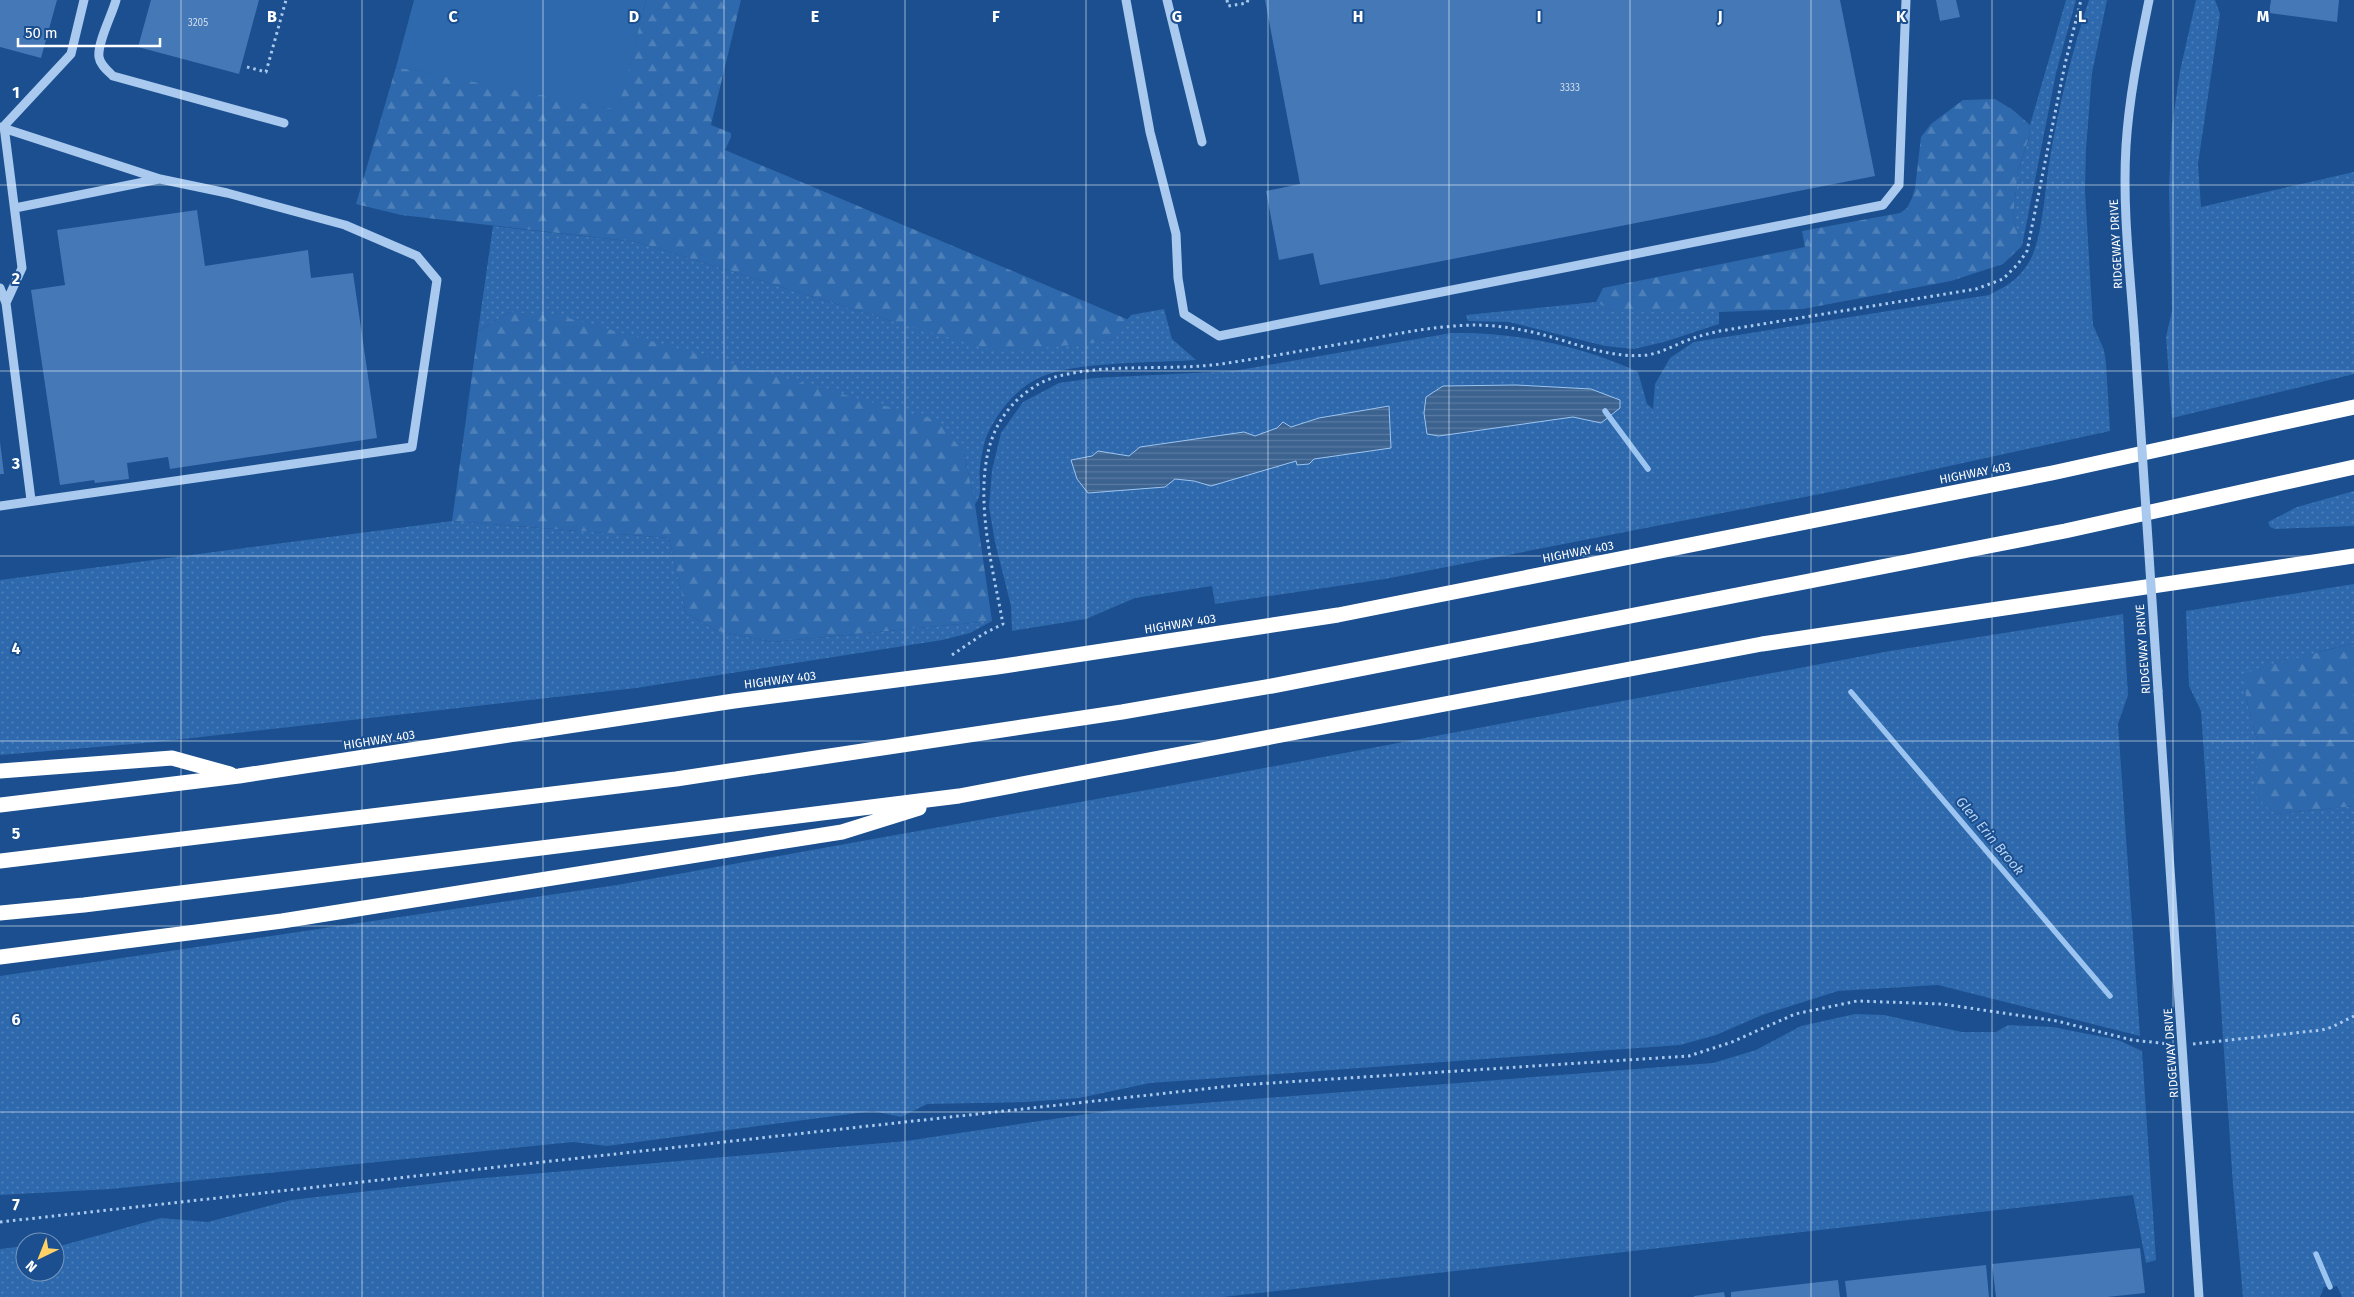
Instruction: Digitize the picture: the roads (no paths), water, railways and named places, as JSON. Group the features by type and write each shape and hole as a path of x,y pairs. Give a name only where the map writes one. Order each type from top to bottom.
{"highway":[{"name":"HIGHWAY 403","path":"0,805 239,776 734,701 998,667 1338,615 2043,475 2354,407"},
{"path":"0,861 676,779 1122,712 1272,686 2055,533 2354,467"},
{"path":"0,913 94,904 959,796 1762,644 2354,556"},
{"path":"0,771 172,758 239,776"},
{"path":"0,957 282,921 842,832 959,796"}],"street":[{"path":"2,126 71,54 84,0"},
{"path":"116,0 99,57 104,67 113,76 284,122"},
{"path":"1126,0 1150,132 1176,234 1178,278 1184,314 1219,336 1883,205 1899,185 1906,0"},
{"path":"1167,0 1202,142"},
{"name":"RIDGEWAY DRIVE","path":"2149,0 2134,73 2126,147 2126,211 2199,1297"},
{"path":"0,506 31,500 412,447 437,280 418,256 345,225 227,192 160,179 97,160 2,126"},
{"path":"2,126 22,268 6,303"},
{"path":"15,208 160,179"},
{"path":"0,288 6,303 31,500"}],"waterway":[{"name":"Glen Erin Brook","path":"1605,411 1648,469"},
{"name":"Glen Erin Brook","path":"1851,692 2110,996"},
{"name":"Glen Erin Brook","path":"2316,1254 2330,1287"}]}
